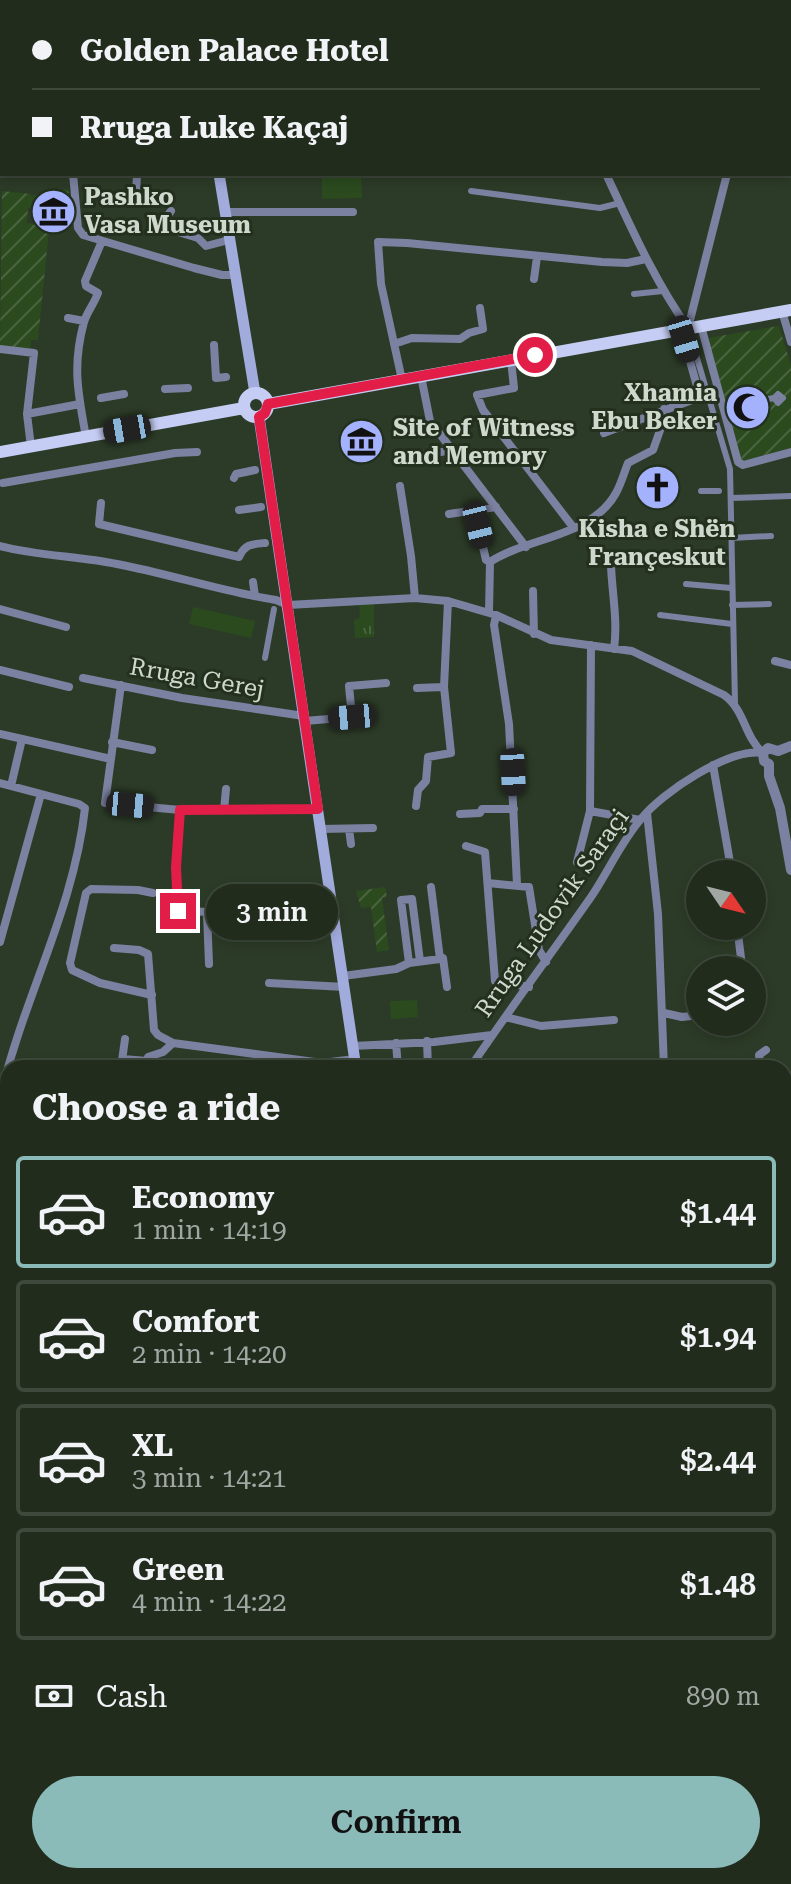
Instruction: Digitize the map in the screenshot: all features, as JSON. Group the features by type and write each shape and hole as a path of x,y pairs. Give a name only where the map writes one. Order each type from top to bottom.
{"main road":[{"path":"219,176 255,393"},
{"path":"268,404 786,310"},
{"path":"244,408 247,397 255,393 263,396 268,404"},
{"path":"244,408 252,416 259,417 265,413 268,404"},
{"path":"0,452 244,408"},
{"path":"259,417 355,1060"}],"street":[{"path":"73,176 79,232 90,238 194,268 235,275"},
{"path":"136,196 137,176"},
{"path":"607,176 663,291 690,328 738,462 743,465 791,452"},
{"path":"726,176 690,328 701,396 730,469 727,493 735,703 753,741 763,753 764,761 769,764"},
{"path":"471,191 600,208 620,203"},
{"path":"171,211 164,220 165,228 198,238 206,246 229,240"},
{"path":"225,212 353,212"},
{"path":"86,437 75,372 84,321 98,293 86,286 85,281 102,241"},
{"path":"402,380 381,284 378,242 627,263 646,259"},
{"path":"534,279 537,257"},
{"path":"634,294 663,291"},
{"path":"394,344 412,338 460,339 483,329 480,308"},
{"path":"786,310 791,342"},
{"path":"68,318 84,321"},
{"path":"214,345 216,378 226,377"},
{"path":"0,349 34,353 27,414 31,447"},
{"path":"511,360 514,388 477,395 483,410 573,527"},
{"path":"421,376 430,421 526,547"},
{"path":"165,389 188,388"},
{"path":"101,398 124,394"},
{"path":"604,433 701,396"},
{"path":"763,400 774,398 778,403 787,398"},
{"path":"27,414 80,404"},
{"path":"490,562 595,515 611,499 630,461 653,450 663,422 664,409"},
{"path":"416,456 453,450"},
{"path":"3,483 175,453 197,452"},
{"path":"234,478 236,474 255,470"},
{"path":"400,486 415,598"},
{"path":"701,491 791,496"},
{"path":"101,503 99,524 239,557 250,544 265,543"},
{"path":"239,510 261,507"},
{"path":"449,514 496,507"},
{"path":"478,525 486,560 490,562 492,614 509,724 517,884"},
{"path":"731,538 771,536"},
{"path":"0,546 41,555 112,563 288,605 415,598 448,601 492,614 551,640 637,653 735,703"},
{"path":"611,565 612,607 617,619 614,649"},
{"path":"253,582 255,596"},
{"path":"686,584 731,588"},
{"path":"533,591 534,634"},
{"path":"416,806 417,794 426,781 428,757 451,753 444,687 448,601"},
{"path":"732,605 769,604"},
{"path":"0,609 66,627"},
{"path":"265,658 274,609"},
{"path":"660,615 732,624"},
{"path":"577,862 590,811 591,645"},
{"path":"775,661 791,665"},
{"path":"0,670 69,687"},
{"name":"Rruga Gerej","path":"83,678 305,718 352,717 349,686 386,683"},
{"path":"121,685 105,803 180,810 318,809"},
{"path":"417,688 444,687"},
{"path":"0,734 111,759"},
{"path":"11,786 22,739"},
{"path":"112,742 152,750"},
{"path":"763,753 768,748 778,751 791,746"},
{"path":"769,764 778,761 778,751"},
{"name":"Rruga Ludovik Saraçi","path":"478,1060 640,820 691,777 713,765 752,752 763,753"},
{"path":"769,764 769,776 785,808 791,870"},
{"path":"713,765 730,860"},
{"path":"0,783 84,807 74,878 11,1060"},
{"path":"224,810 226,789"},
{"path":"0,942 41,794"},
{"path":"460,814 480,813 482,809 514,809"},
{"path":"180,810 177,909 180,912 235,914 236,934"},
{"path":"590,811 640,820"},
{"path":"647,813 658,914 664,1060"},
{"path":"321,829 373,828"},
{"path":"349,829 351,844"},
{"path":"466,846 484,850 495,981 529,987"},
{"path":"488,883 529,887 539,950 546,962"},
{"path":"431,887 440,959"},
{"path":"152,995 89,980 72,970 70,963 86,893 91,889 153,893"},
{"path":"409,963 401,900 412,899 420,961"},
{"path":"207,913 209,964"},
{"path":"114,948 148,954 155,1033 173,1043 300,1060"},
{"path":"269,983 344,982 409,963 443,958 447,987"},
{"path":"664,1013 686,1017"},
{"path":"506,1017 541,1026 614,1020"},
{"path":"353,1046 492,1035"},
{"path":"122,1060 125,1039"},
{"path":"427,1041 428,1060"},
{"path":"147,1060 173,1043"},
{"path":"396,1043 397,1060"},
{"path":"760,1060 759,1055 766,1050"}],"green space":[{"path":"322,176 361,176 362,198 322,199"},
{"path":"67,189 69,193 56,196 58,206 28,208 27,223 46,226 49,230 38,340 31,340 30,351 0,348 2,191 31,196"},
{"path":"779,326 791,365 791,448 742,461 708,338"},
{"path":"374,604 374,637 355,638 354,620 360,618 359,605"},
{"path":"193,607 255,621 251,638 189,624"},
{"path":"385,887 387,897 382,898 389,950 377,952 371,907 361,908 356,891"},
{"path":"417,1000 418,1017 391,1019 390,1001"}],"place":[{"name":"Pashko Vasa Museum","path":"53,211"},
{"name":"Xhamia Ebu Beker","path":"748,407"},
{"name":"Site of Witness and Memory","path":"362,442"},
{"name":"Kisha e Shën Françeskut","path":"657,487"}],"route":[{"path":"178,911 176,867 180,810 318,809 259,417 265,413 268,404 535,355"}]}
